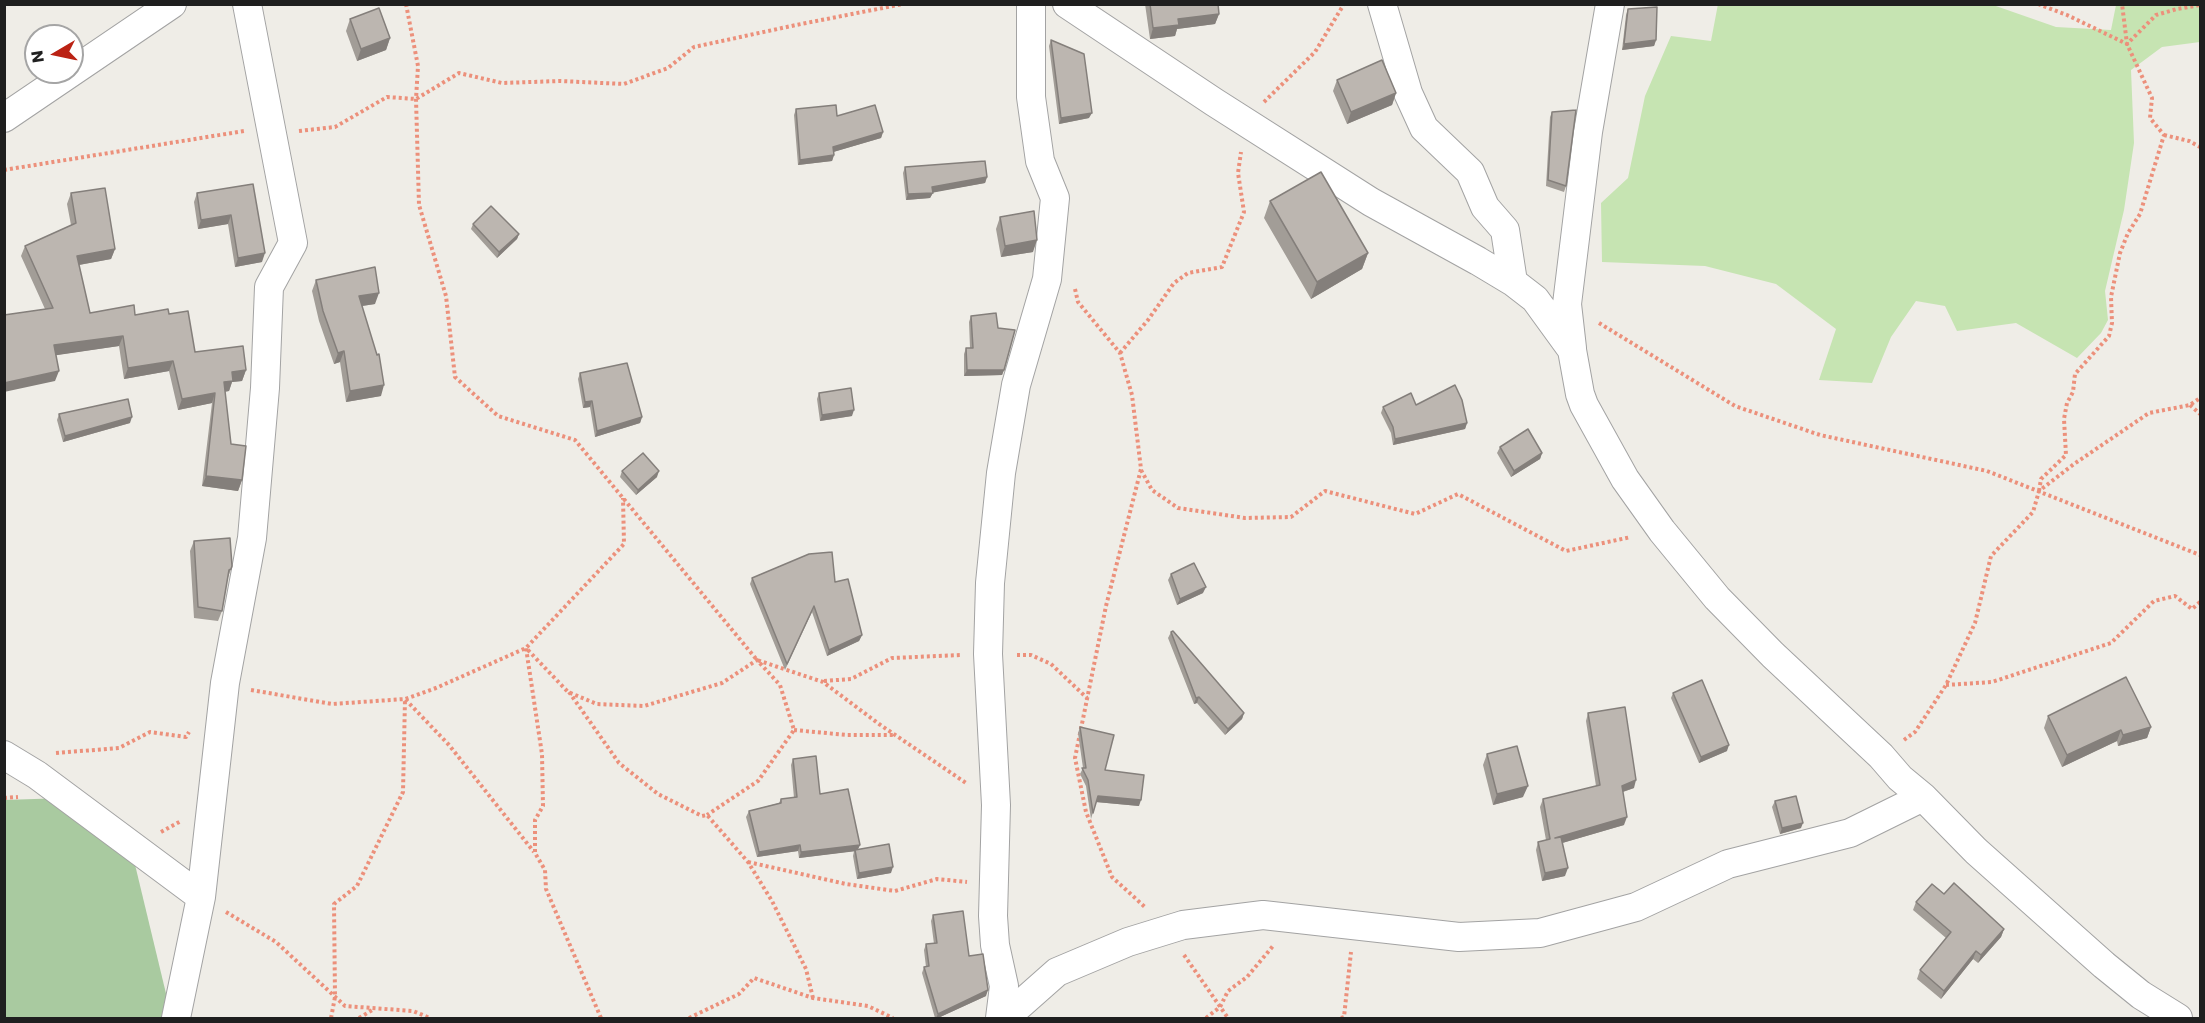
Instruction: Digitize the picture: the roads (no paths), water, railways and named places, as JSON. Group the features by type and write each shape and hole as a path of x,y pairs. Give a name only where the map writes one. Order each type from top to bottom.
{"street":[{"path":"4,118 172,4"},
{"path":"176,1018 201,897 225,683 252,538 265,388 269,287 293,243 247,4"},
{"path":"1002,1018 1004,986 995,945 996,805 988,654 990,584 1001,473 1016,385 1047,279 1055,198 1040,161 1031,97 1031,4"},
{"path":"1067,4 1244,122 1371,202 1513,282 1535,299 1572,350"},
{"path":"1382,4 1407,93 1424,128 1470,172 1485,207 1505,230 1513,282"},
{"path":"1610,4 1588,132 1567,304 1580,394 1589,415 1625,479 1662,531 1725,606 1781,663 1881,756 1900,778 1923,797 1976,850 2104,965 2141,995 2178,1018"},
{"path":"8,757 37,775 201,897"},
{"path":"1002,1018 1057,972 1128,942 1183,925 1263,915 1459,937 1540,933 1636,907 1728,864 1850,833 1923,797"}]}
